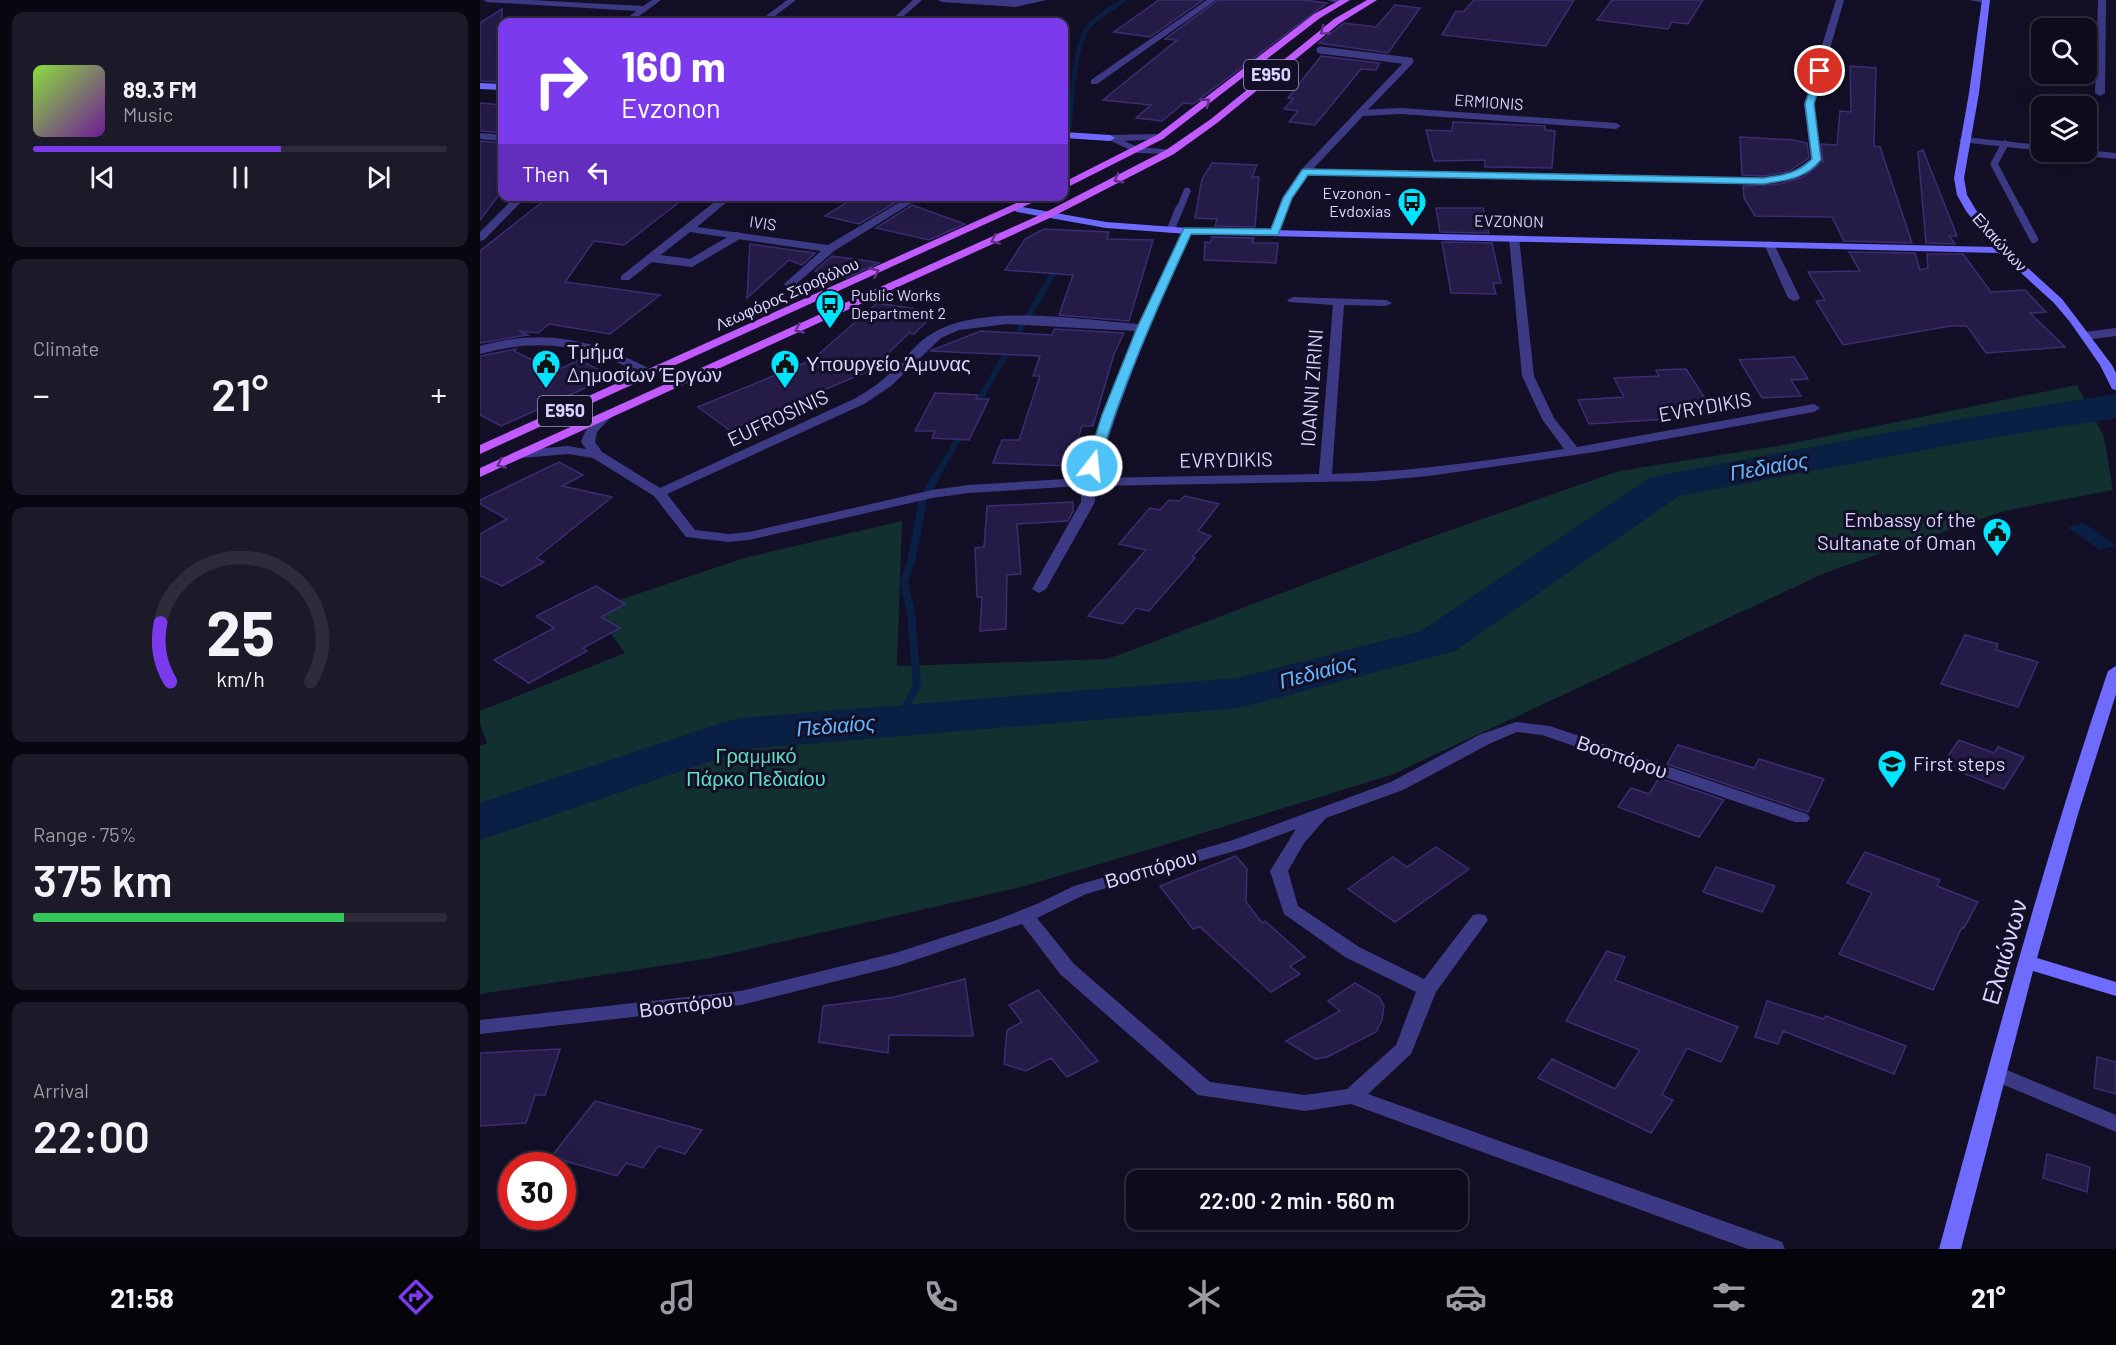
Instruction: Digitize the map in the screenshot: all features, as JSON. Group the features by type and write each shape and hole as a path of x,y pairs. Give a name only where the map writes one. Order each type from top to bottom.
{"main road":[{"name":"Λεωφόρος Στροβόλου","path":"480,473 1048,215 1170,152 1214,121 1337,21 1373,0"},
{"name":"E950","path":"1068,184 1160,138 1317,16 1344,1"},
{"name":"Ελαιώνων","path":"1986,1 1974,93 1959,178 1962,195 1971,211 2002,250 2058,301 2106,365 2116,386"},
{"path":"480,86 498,87"},
{"path":"1068,136 1110,138"},
{"name":"Λεωφόρος Στροβόλου","path":"480,450 1032,201"},
{"name":"EVZONON","path":"1017,209 1106,225 1188,231 2002,250"},
{"name":"Ελαιώνων","path":"1950,1249 2028,962 2095,730 2116,671"},
{"path":"2028,962 2116,989"}],"street":[{"path":"487,0 644,9"},
{"path":"632,18 657,0"},
{"path":"767,18 792,0"},
{"path":"898,18 918,0"},
{"path":"942,0 1016,4 1042,0"},
{"path":"1094,82 1212,0"},
{"path":"1331,0 1344,1"},
{"path":"1305,172 1763,181 1795,176 1806,170 1816,160 1809,104 1840,0"},
{"path":"1973,0 1986,1"},
{"path":"2100,93 2102,0"},
{"path":"2103,33 2116,34"},
{"name":"ERMIONIS","path":"1360,112 1401,111 1616,126"},
{"path":"1275,232 1287,198 1305,172 1360,112"},
{"path":"480,136 498,138"},
{"path":"1110,138 1136,150 1170,152"},
{"path":"1110,138 1160,138"},
{"path":"1964,140 2031,147"},
{"path":"2097,154 2116,156"},
{"path":"480,238 517,201"},
{"path":"625,279 723,201"},
{"path":"790,284 830,249 910,201"},
{"name":"IVIS","path":"690,229 830,249"},
{"path":"1040,590 1089,502 1088,482 1108,415 1142,328 1188,231"},
{"path":"1514,238 1528,376 1548,419 1573,451"},
{"path":"1769,244 1794,298"},
{"path":"1293,300 1386,303"},
{"name":"IOANNI ZIRINI","path":"1325,478 1339,302"},
{"name":"EUFROSINIS","path":"659,493 834,414 867,396 887,383 936,335 955,327 976,322 1003,320 1142,328"},
{"name":"EVRYDIKIS","path":"659,493 691,534 729,538 768,532 932,494 1088,482 1325,478 1413,474 1573,451 1815,408"},
{"path":"597,455 588,442 591,432 606,416"},
{"path":"522,454 545,450 568,450 597,455 659,493"},
{"name":"Βοσπόρου","path":"480,1027 741,998 897,959 1025,916 1080,890 1239,843 1397,786 1485,739 1516,727 1531,727 1801,818"},
{"path":"1322,813 1297,839 1279,872 1290,909 1352,952 1427,989"},
{"path":"1025,916 1067,969 1205,1089 1305,1103 1352,1096 1774,1249"},
{"path":"1352,1096 1404,1049 1427,989 1479,920"},
{"path":"1997,1074 2116,1124"}],"lane":[{"path":"1320,50 1410,61 1360,112"},
{"path":"2006,144 1994,164 2034,239"},
{"path":"1171,229 1187,191"},
{"path":"651,258 691,263 737,236"},
{"path":"2085,336 2116,332"},
{"path":"480,350 516,340 539,339 579,344 619,356 650,373"}],"green space":[{"name":"Γραμμικό Πάρκο Πεδιαίου","path":"2077,385 2104,437 2113,490 2004,511 1827,572 1391,775 1021,887 711,958 480,994 480,746 487,743 480,724 480,711 625,653 593,609 744,558 902,521 897,666 1108,659 1414,543 1619,471 1789,444"}],"water":[{"path":"2084,523 2116,545 2100,550 2067,527"}],"building":[{"path":"1159,0 1203,0 1150,37 1114,32"},
{"path":"1218,0 1304,0 1327,3 1193,104 1184,103 1162,121 1136,118 1151,105 1103,100 1177,40 1165,39"},
{"path":"1474,0 1574,0 1546,46 1442,35 1456,11 1463,12"},
{"path":"1612,0 1703,0 1688,24 1672,22 1668,29 1597,20"},
{"path":"1395,5 1420,8 1388,53 1319,43 1344,23 1376,27"},
{"path":"502,9 502,18 498,18 498,82 480,81 480,23"},
{"path":"1321,56 1380,63 1376,70 1361,69 1315,125 1289,122 1298,111 1284,109 1293,99 1288,98"},
{"path":"1850,66 1876,68 1874,146 1880,147 1912,243 1844,241 1832,217 1755,216 1744,198 1743,186 1780,184 1803,177 1823,162 1821,144 1837,145 1840,111 1851,112"},
{"path":"480,103 498,105 498,133 480,131"},
{"path":"1453,122 1545,126 1545,130 1555,131 1552,168 1485,167 1485,160 1434,161 1426,130 1452,131"},
{"path":"1740,137 1794,140 1807,143 1809,158 1788,172 1763,176 1742,175"},
{"path":"480,141 498,143 498,196 480,220"},
{"path":"1923,150 1957,236 1949,236 1955,244 1926,243 1918,152"},
{"path":"1212,163 1257,165 1252,177 1259,177 1255,227 1215,226 1217,219 1195,218 1202,179"},
{"path":"544,201 681,201 624,245 594,241 565,282 660,295 610,334 549,324 538,333 519,331 528,335 480,343 480,251"},
{"path":"849,201 898,201 859,224 825,216"},
{"path":"912,205 965,224 929,240 876,228"},
{"path":"1436,208 1483,208 1489,233 1440,232"},
{"path":"1044,229 1109,232 1107,239 1153,240 1129,321 1059,315 1073,275 1005,270 1025,239"},
{"path":"1212,237 1254,238 1252,243 1278,243 1276,263 1204,260 1205,242 1210,243"},
{"path":"1442,242 1492,243 1501,283 1493,283 1496,294 1451,293"},
{"path":"750,244 815,253 802,265 789,260 747,298"},
{"path":"1849,252 1915,253 1920,270 1928,268 1927,254 1963,254 1991,292 2025,290 2046,312 2030,313 2065,347 1986,353 1967,326 1950,326 1843,345 1816,301 1825,300 1808,272 1860,271"},
{"path":"832,256 879,263 846,278 839,275 832,278 815,271"},
{"name":"Υπουργείο Άμυνας","path":"877,303 936,312 914,334 909,333 871,370 729,430 698,407 812,360"},
{"path":"1054,329 1124,333 1114,354 1093,426 1082,426 1070,466 993,463 1002,440 1019,440 1040,376 1033,376 1040,356 930,351 981,331 1052,335"},
{"path":"516,349 514,351 555,371 579,360 612,376 501,426 480,415 480,356"},
{"path":"1794,357 1808,379 1791,380 1801,396 1762,398 1739,360"},
{"path":"1686,369 1710,406 1662,409 1668,419 1589,424 1578,400 1624,397 1614,378 1659,376 1656,370"},
{"path":"935,393 978,395 976,399 989,399 969,440 932,438 935,431 915,431"},
{"path":"559,462 583,475 562,486 612,497 536,558 544,562 502,586 480,576 480,534 507,519 480,504 480,500"},
{"path":"1185,496 1219,504 1198,531 1211,536 1192,557 1195,558 1149,611 1136,608 1123,624 1088,616 1146,550 1119,544 1150,508 1160,510 1169,500 1179,501"},
{"path":"1073,502 1073,511 1068,521 1017,524 1021,574 1007,575 1006,629 980,631 982,597 977,597 975,548 984,547 987,506"},
{"path":"596,586 625,604 601,617 620,628 583,648 587,651 529,683 494,660 554,628 536,616"},
{"path":"1965,635 1998,644 1996,650 2038,662 2018,707 1941,684"},
{"path":"1959,740 1994,753 1998,747 2024,757 2004,789 1942,765"},
{"path":"1678,745 1754,768 1759,759 1824,779 1808,812 1667,764"},
{"path":"1659,778 1724,800 1699,837 1618,807 1631,788 1649,794"},
{"path":"1436,847 1469,869 1395,922 1348,889 1393,857 1407,867"},
{"path":"1865,852 1940,880 1937,886 1978,902 1964,928 1962,927 1933,990 1839,954 1872,893 1847,883"},
{"path":"1236,856 1247,869 1246,902 1262,923 1265,921 1305,957 1290,966 1300,974 1271,992 1200,927 1193,929 1160,886"},
{"path":"1716,867 1775,886 1762,912 1703,892"},
{"path":"1607,951 1625,957 1615,980 1738,1027 1721,1062 1687,1048 1662,1095 1673,1100 1651,1133 1538,1078 1552,1059 1615,1089 1640,1050 1566,1021"},
{"path":"965,979 973,1036 889,1035 888,1053 819,1042 823,1006 895,997"},
{"path":"1355,983 1379,997 1384,1006 1382,1020 1376,1032 1327,1057 1315,1059 1286,1041 1340,1011 1328,1001"},
{"path":"1038,990 1098,1061 1067,1077 1051,1058 1026,1071 1004,1064 1007,1030 1022,1022 1009,1005"},
{"path":"1767,1001 1824,1019 1826,1016 1906,1046 1894,1074 1783,1031 1778,1044 1755,1037"},
{"path":"560,1049 545,1095 535,1095 526,1123 480,1126 480,1053"},
{"path":"2097,1057 2116,1062 2116,1094 2094,1088"},
{"path":"595,1101 702,1130 685,1154 658,1146 643,1168 626,1163 617,1176 576,1164 576,1152 555,1152"},
{"path":"2047,1154 2090,1167 2087,1192 2043,1178"}],"waterway":[{"path":"1070,127 1074,74 1084,34 1094,21 1124,0"},
{"path":"975,407 1058,265"},
{"name":"Πεδιαίος","path":"480,822 740,734 1238,693 1438,641 1666,486 1961,431 2116,406"},
{"path":"935,478 963,431"},
{"path":"897,723 917,685 911,613 904,582 912,558 923,499 936,476"}],"place":[{"name":"Evzonon - Evdoxias","path":"1412,228"},
{"name":"Public Works Department 2","path":"830,330"},
{"name":"Τμήμα Δημοσίων Έργων","path":"546,390"},
{"name":"Υπουργείο Άμυνας","path":"785,390"},
{"name":"Embassy of the Sultanate of Oman","path":"1997,558"},
{"name":"First steps","path":"1892,790"}],"route":[{"path":"1092,466 1108,415 1142,328 1188,231 1275,232 1287,198 1305,172 1763,181 1795,176 1806,170 1816,160 1809,104 1820,71"}]}
